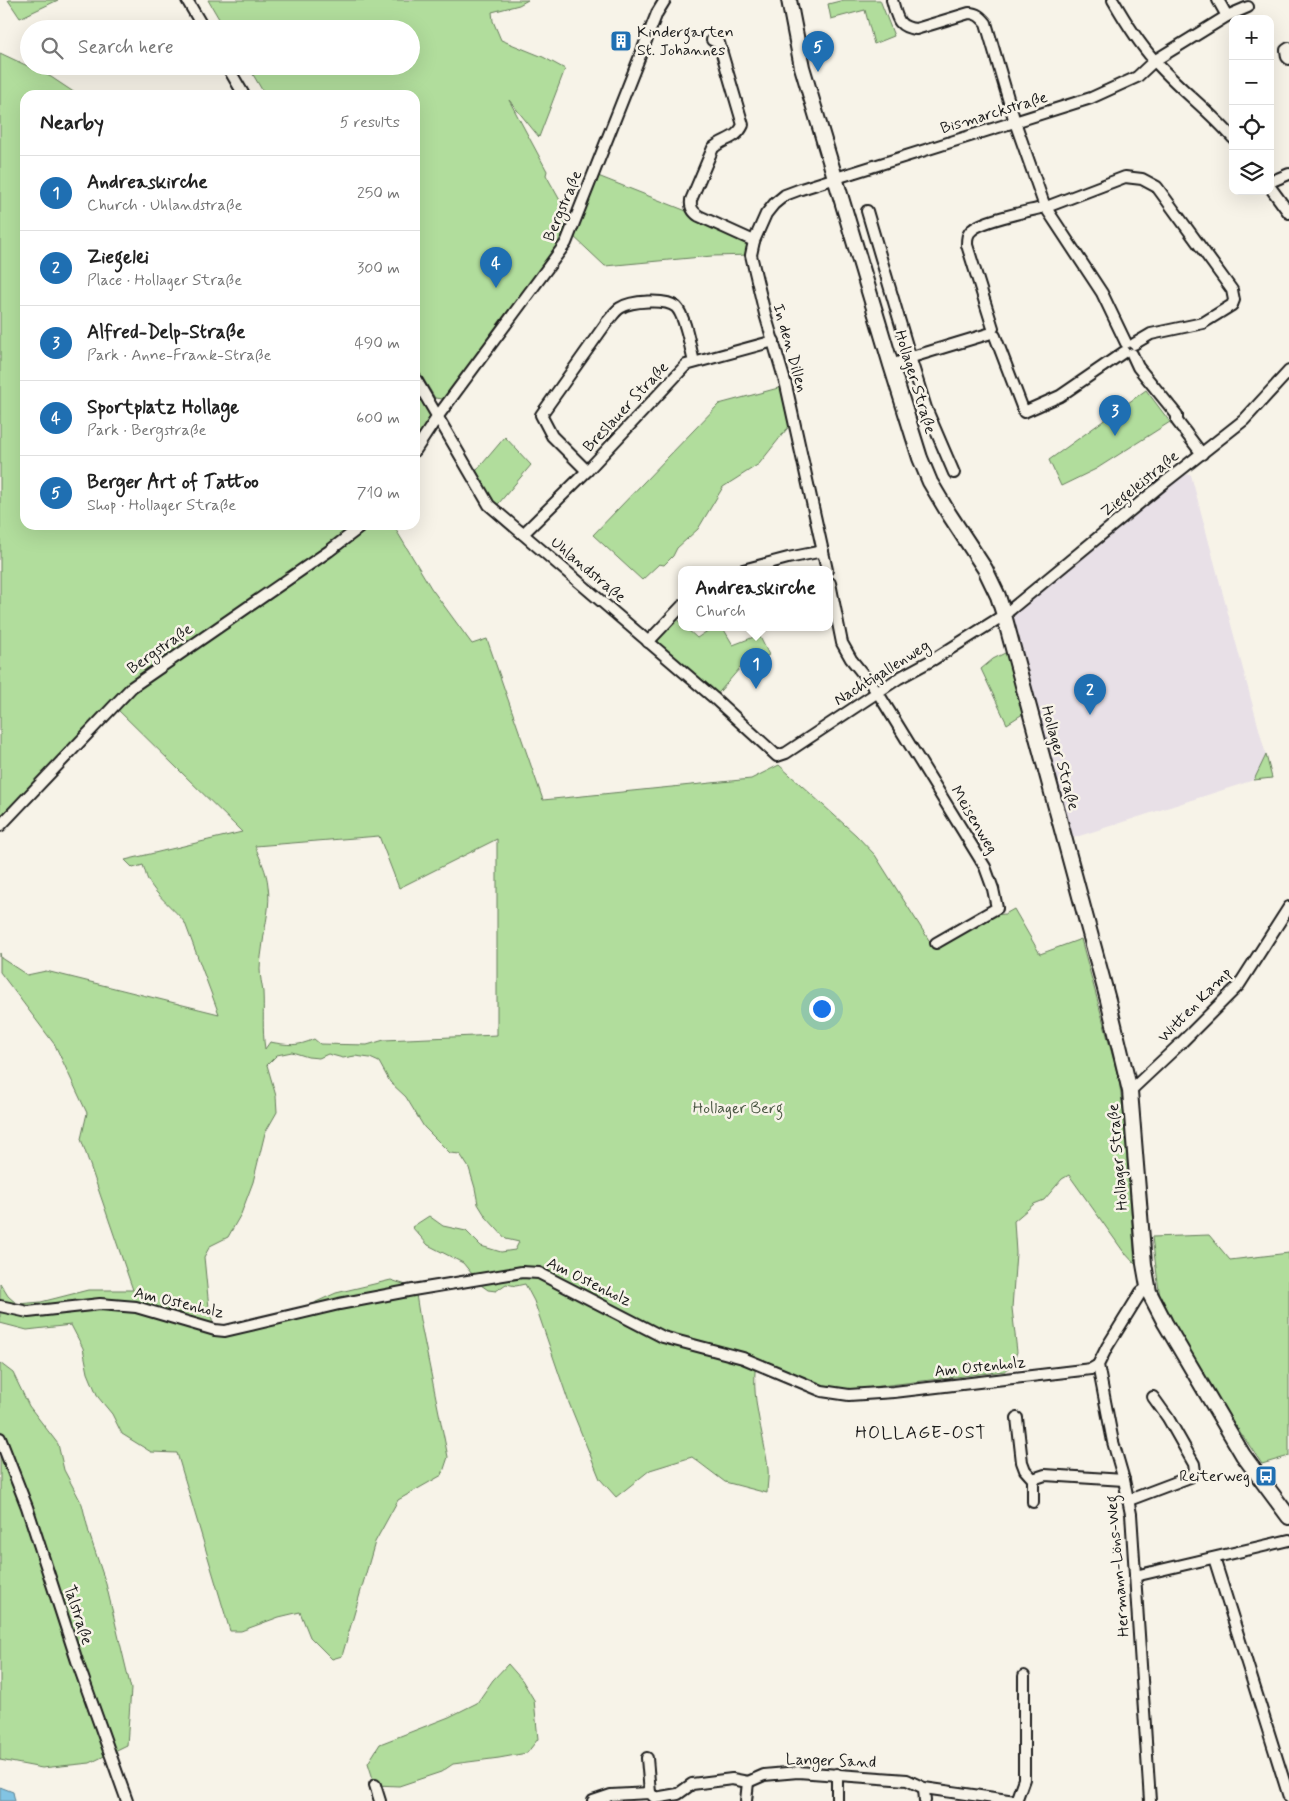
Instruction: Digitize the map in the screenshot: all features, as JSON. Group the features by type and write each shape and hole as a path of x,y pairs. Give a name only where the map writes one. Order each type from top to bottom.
{"main road":[{"name":"Hollager Straße","path":"789,0 802,67 920,458 930,482 985,569 998,596 1004,615 1108,1000 1130,1091 1144,1264 1148,1287 1165,1324 1238,1446 1288,1515"}],"street":[{"path":"187,0 199,20"},
{"name":"Bergstraße","path":"420,443 438,416 566,243 657,13 665,0"},
{"path":"892,0 898,20 907,28 916,28 969,13 974,13 981,17 986,23 1015,122 1046,207 1102,293 1138,367 1176,415 1177,421 1202,454"},
{"path":"1113,0 1124,20 1154,61 1229,133"},
{"path":"1218,0 1227,16"},
{"name":"Bismarckstraße","path":"834,178 1091,98 1137,76 1154,61 1227,16 1248,7"},
{"path":"712,40 718,43 743,125 740,132 730,139 720,142 713,148 690,206 699,216 754,241"},
{"path":"1289,48 1286,50 1289,59"},
{"path":"232,75 241,90"},
{"path":"1274,180 1289,174"},
{"path":"1125,177 1142,179 1157,187 1232,290 1234,300 1232,305 1203,323 1156,333 1142,338 1060,396 1024,412 992,333 967,245 967,237 972,230 991,221 1046,207 1125,177"},
{"name":"In den Dillen","path":"826,566 786,385 774,341 764,314 751,255 754,241 766,214 774,204 785,195 834,178"},
{"path":"1274,192 1289,213"},
{"path":"867,211 926,408 954,473"},
{"path":"586,471 552,436 541,415 607,322 619,309 633,302 667,303 676,307 682,316 694,362"},
{"path":"891,365 992,333"},
{"name":"Breslauer Straße","path":"523,534 586,471 686,365 774,341"},
{"name":"Ziegeleistraße","path":"1004,615 1164,483 1244,420 1289,371"},
{"name":"Uhlandstraße","path":"420,386 489,505 714,698 777,756"},
{"name":"Bergstraße","path":"0,826 132,687 356,530"},
{"path":"758,566 823,551"},
{"path":"833,598 842,643 851,659 878,693"},
{"path":"648,642 678,610"},
{"name":"Nachtigallenweg","path":"777,756 786,753 899,678 934,659 1004,615"},
{"name":"Meisenweg","path":"878,693 985,868 995,900 996,908 936,943"},
{"name":"Witten Kamp","path":"1130,1091 1238,985 1289,907"},
{"name":"Am Ostenholz","path":"0,1306 28,1312 100,1304 136,1307 216,1330 225,1330 339,1304 413,1290 522,1272 539,1272 664,1337 743,1358 822,1391 840,1394 849,1395 941,1387 1091,1369 1098,1365"},
{"path":"1098,1365 1141,1292 1148,1287"},
{"name":"Hermann-Löns-Weg","path":"1098,1365 1113,1442 1129,1500 1150,1801"},
{"path":"1129,1500 1190,1477 1195,1472 1194,1464 1168,1418 1153,1397"},
{"path":"1017,1418 1022,1462 1025,1470 1033,1479 1033,1502"},
{"name":"Talstraße","path":"0,1438 27,1507 77,1660 127,1801"},
{"path":"1033,1479 1045,1476 1124,1480"},
{"path":"1135,1576 1289,1540"},
{"path":"1214,1558 1289,1797"},
{"path":"1016,1801 1024,1779 1024,1676"},
{"path":"647,1758 653,1797"},
{"name":"Langer Sand","path":"593,1801 611,1795 653,1797 678,1794 692,1784 732,1778 748,1782 764,1775 798,1772 907,1780 924,1788 1016,1801"},
{"path":"837,1774 837,1801"},
{"path":"746,1801 748,1782"},
{"path":"375,1785 380,1801"},
{"path":"924,1788 925,1801"}],"shaded area":[{"path":"1183,474 1191,475 1266,755 1254,780 1073,838 1013,616 1032,597 1096,548"}],"green space":[{"path":"8,0 58,0 20,18"},
{"path":"208,0 528,0 519,5 492,12 493,21 501,40 543,57 565,69 539,137 509,100 568,215 566,216 564,231 555,248 443,399 435,398 420,373 420,90 262,90 253,75 420,75 420,20 220,20"},
{"path":"844,0 880,0 894,36 874,44 865,10 831,19 828,4"},
{"name":"Hollager Berg","path":"0,53 20,62 20,75 47,75 70,90 20,90 20,530 396,530 431,588 472,644 487,639 543,800 751,779 779,765 856,835 875,855 934,948 993,915 1005,914 1014,909 1040,954 1081,939 1119,1080 1124,1117 1135,1264 1123,1251 1069,1175 1062,1179 1044,1200 1034,1204 1014,1221 1016,1253 1012,1308 1017,1352 1012,1366 1005,1371 848,1390 826,1387 757,1358 755,1372 756,1400 768,1469 767,1493 725,1482 692,1457 650,1470 616,1497 600,1479 569,1403 534,1301 525,1284 516,1286 506,1284 496,1291 488,1290 481,1285 463,1263 428,1245 412,1227 429,1216 443,1226 466,1231 481,1246 501,1252 515,1250 519,1242 506,1239 486,1217 478,1204 469,1168 460,1154 450,1153 424,1127 406,1097 390,1082 379,1062 370,1058 355,1056 343,1058 328,1054 319,1058 292,1052 277,1055 267,1065 276,1096 277,1112 265,1133 253,1182 241,1214 228,1237 210,1246 204,1257 209,1308 215,1330 305,1312 316,1302 336,1293 391,1280 415,1288 448,1457 442,1475 398,1500 375,1542 342,1656 332,1659 310,1637 300,1612 279,1617 241,1631 230,1631 177,1453 151,1452 122,1434 112,1414 98,1397 88,1373 83,1348 71,1325 27,1330 0,1323 0,1283 8,1296 17,1304 41,1302 88,1290 133,1290 81,1139 87,1113 55,1045 0,972 0,953 1,958 27,975 46,971 219,1014 185,923 152,886 143,865 133,868 125,860 242,832 114,706 0,826","holes":["379,836 399,888 497,839 497,1035 384,1040 367,1045 320,1044 314,1039 292,1045 270,1042 265,1049 263,992 260,969 269,893 266,876 255,846"]},
{"path":"593,174 699,216 754,241 751,255 712,256 605,266 571,234"},
{"path":"782,387 790,425 759,464 723,487 698,529 677,548 673,556 664,565 659,564 642,580 593,535 719,404"},
{"path":"1146,390 1170,422 1096,469 1061,486 1049,460"},
{"path":"420,397 431,415 420,435"},
{"path":"505,437 531,465 494,509 472,476"},
{"path":"674,615 678,620 678,631 689,631 697,638 708,631 725,631 733,645 759,635 769,655 740,668 714,698 648,642"},
{"path":"1013,649 1029,710 1007,724 981,669 993,659"},
{"path":"1266,755 1272,778 1254,780"},
{"path":"1209,1235 1230,1260 1289,1253 1289,1456 1262,1464 1214,1394 1160,1298 1152,1237"},
{"path":"0,1363 13,1373 29,1406 58,1444 64,1470 82,1504 89,1533 106,1584 131,1689 127,1745 90,1763 42,1768 0,1760"},
{"path":"508,1664 522,1680 534,1700 538,1739 527,1753 453,1764 441,1772 399,1786 375,1785 368,1763 380,1744 449,1717 477,1703 493,1680"}],"water":[{"path":"0,1787 13,1792 15,1801 0,1801"}],"place":[{"name":"Kindergarten St. Johannes","path":"621,41"},
{"name":"Berger Art of Tattoo","path":"818,72"},
{"name":"Sportplatz Hollage","path":"496,288"},
{"name":"Alfred-Delp-Straße","path":"1115,436"},
{"name":"Andreaskirche","path":"756,689"},
{"name":"Ziegelei","path":"1090,715"},
{"name":"Reiterweg","path":"1266,1476"}],"district":[{"name":"HOLLAGE-OST","path":"921,1433"}]}
